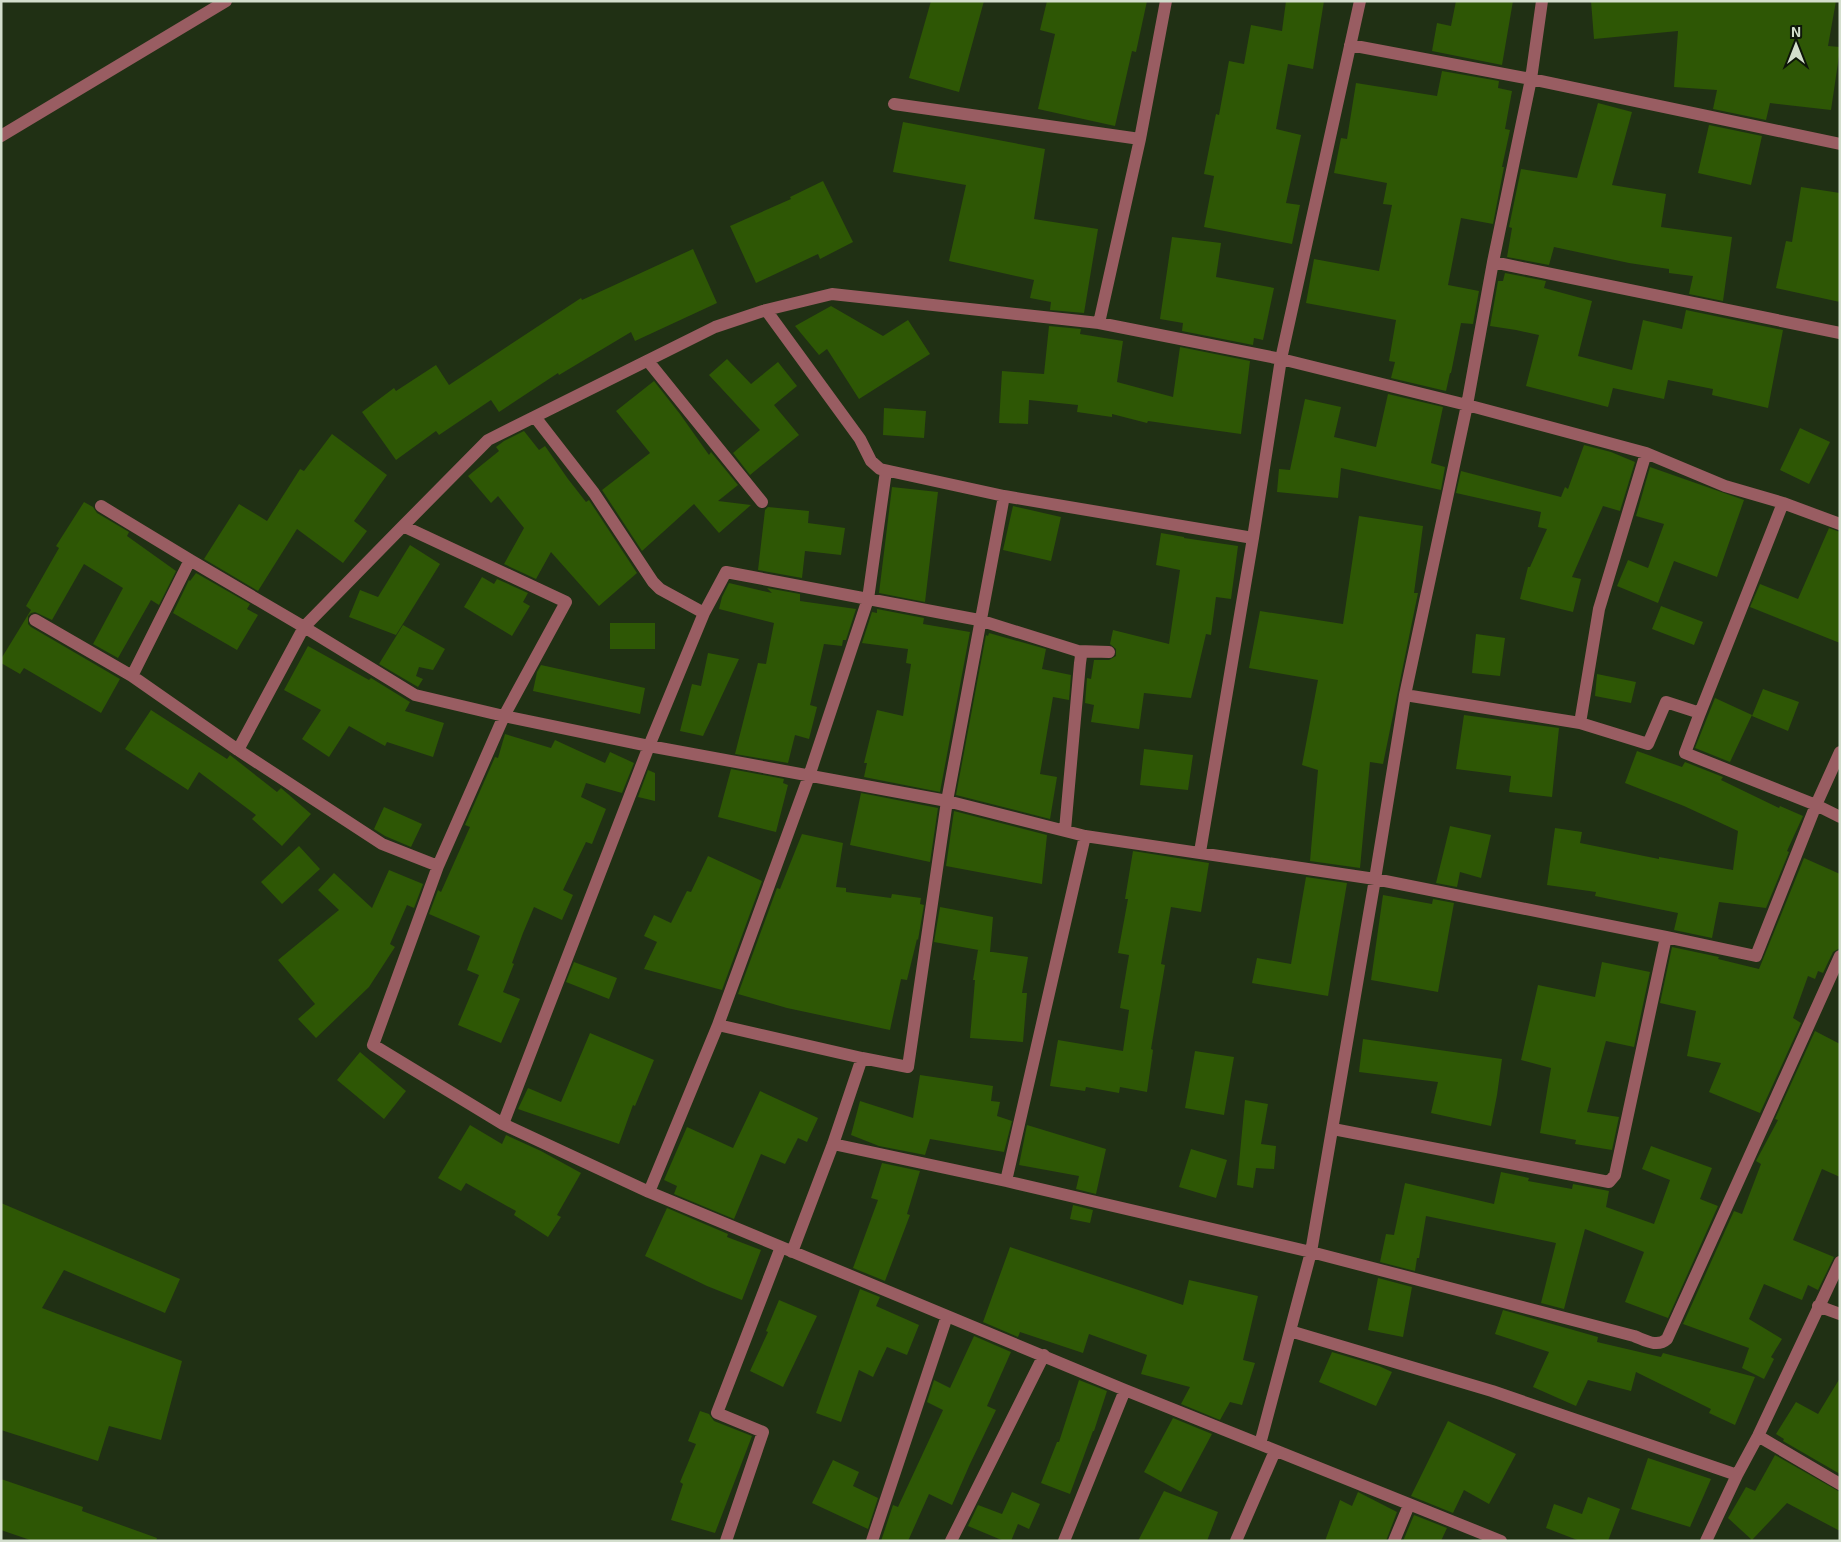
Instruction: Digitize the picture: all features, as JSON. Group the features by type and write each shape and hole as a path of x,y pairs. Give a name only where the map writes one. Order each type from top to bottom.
{"street":[{"path":"1,136 226,1"},
{"path":"1100,323 1140,139 1166,1"},
{"path":"1200,852 1281,358 1360,1"},
{"path":"1260,1444 1311,1252 1405,695 1467,405 1493,262 1531,79 1542,1"},
{"path":"1350,46 1531,79 1840,144"},
{"path":"894,104 1140,139"},
{"path":"1493,262 1840,333"},
{"path":"238,750 304,627 488,440 715,327 766,310 832,294 1100,323 1281,358 1646,453 1725,486 1782,503 1840,524"},
{"path":"766,310 860,439 871,461 886,471 1004,496 1253,538"},
{"path":"648,361 762,502"},
{"path":"534,417 594,493 660,589 704,613"},
{"path":"1580,723 1599,609 1646,453"},
{"path":"649,1192 718,1025 809,776 868,598 886,471"},
{"path":"718,1025 908,1067 947,801 979,620 1004,496"},
{"path":"1782,503 1685,752 1816,805 1840,817"},
{"path":"101,506 415,695 504,716 649,746 947,801 1085,836 1375,879 1756,956 1816,805 1840,752"},
{"path":"403,526 566,602 504,716 438,866 373,1046 503,1124 649,1192 1125,1390 1501,1541"},
{"path":"132,676 190,560"},
{"path":"503,1124 649,746 704,613 726,572 979,620 1078,651 1109,652"},
{"path":"35,620 132,676 238,750 382,844 438,866"},
{"path":"1065,830 1081,656 1078,651"},
{"path":"1405,695 1580,723 1648,744 1666,702 1700,713"},
{"path":"1006,1181 1085,836"},
{"path":"1332,1129 1604,1183 1609,1182 1615,1175 1666,937"},
{"path":"833,1144 1006,1181 1311,1252 1634,1336 1656,1344 1662,1343 1667,1339 1840,956"},
{"path":"726,1541 763,1432 718,1413 786,1250 833,1144 862,1058"},
{"path":"1706,1541 1840,1262"},
{"path":"1818,1306 1840,1314"},
{"path":"872,1541 947,1316"},
{"path":"1290,1331 1492,1392 1737,1475"},
{"path":"951,1541 1044,1355"},
{"path":"1064,1541 1125,1390"},
{"path":"1758,1436 1839,1482"},
{"path":"1236,1541 1276,1451"},
{"path":"1394,1541 1409,1505"}],"building":[{"path":"931,1 984,1 959,92 909,78"},
{"path":"1047,1 1147,1 1136,52 1132,51 1115,126 1038,109 1055,34 1040,30"},
{"path":"1286,1 1324,1 1313,69 1288,64 1276,129 1301,135 1286,203 1300,205 1292,244 1204,227 1214,176 1204,174 1216,114 1219,115 1229,61 1244,64 1251,25 1282,31"},
{"path":"1456,1 1513,1 1502,65 1432,51 1437,23 1451,26"},
{"path":"1591,1 1836,1 1828,46 1840,47 1840,49 1831,110 1770,103 1766,120 1713,109 1717,90 1674,87 1678,31 1594,39"},
{"path":"1442,71 1499,81 1498,88 1512,91 1505,129 1510,130 1493,224 1461,218 1448,285 1479,291 1473,324 1461,323 1446,391 1391,378 1395,362 1389,361 1396,320 1306,303 1314,259 1379,271 1392,205 1383,204 1387,183 1334,173 1341,138 1347,139 1356,83 1437,96"},
{"path":"1598,103 1632,112 1612,185 1666,194 1661,227 1732,237 1723,301 1689,294 1693,276 1669,273 1669,269 1629,263 1554,247 1549,265 1507,257 1512,228 1509,227 1521,169 1577,178"},
{"path":"903,122 1045,149 1034,219 1098,229 1084,313 1050,310 1051,302 1030,298 1034,280 949,261 966,185 893,172"},
{"path":"1709,125 1762,136 1751,185 1698,173"},
{"path":"823,181 853,242 820,259 818,254 756,283 730,226 791,199 790,197"},
{"path":"1801,187 1840,193 1840,302 1776,288 1786,241 1792,242"},
{"path":"1172,237 1221,243 1216,277 1274,288 1263,340 1254,338 1253,345 1182,331 1183,323 1160,319"},
{"path":"693,249 717,303 635,341 631,332 559,375 558,373 499,412 491,400 439,435 436,431 396,460 362,412 394,388 396,391 436,365 449,385 581,298 582,300"},
{"path":"1505,273 1546,281 1544,288 1592,301 1578,356 1632,370 1643,320 1682,329 1686,310 1783,330 1768,408 1712,395 1713,389 1668,380 1664,399 1613,388 1608,407 1526,386 1539,335 1490,326 1498,281 1503,281"},
{"path":"831,306 883,336 908,320 930,354 859,399 827,349 819,355 795,326"},
{"path":"1049,326 1081,329 1080,334 1123,341 1117,382 1173,397 1180,347 1250,361 1241,434 1148,421 1147,423 1112,414 1112,417 1077,412 1078,405 1029,400 1028,424 999,423 1002,371 1044,374"},
{"path":"727,359 751,384 778,362 797,386 774,405 799,435 750,475 733,453 760,430 709,375"},
{"path":"654,381 709,455 711,452 738,485 718,501 751,505 719,533 694,504 642,551 602,490 650,453 616,411"},
{"path":"1388,394 1443,407 1431,463 1445,467 1441,490 1341,468 1338,498 1277,492 1279,469 1290,470 1305,399 1341,407 1334,437 1376,447"},
{"path":"884,408 926,411 924,438 883,435"},
{"path":"1800,428 1830,442 1809,484 1780,470"},
{"path":"524,431 539,450 545,446 586,502 589,500 637,573 599,606 551,552 536,579 504,564 524,528 498,496 491,503 468,476 499,451 496,447"},
{"path":"332,434 387,475 354,521 367,531 343,563 297,529 258,591 204,559 239,504 267,521 300,469 304,471"},
{"path":"1584,445 1611,452 1635,462 1620,511 1603,506 1572,577 1581,579 1573,612 1520,599 1528,567 1530,567 1547,529 1538,527 1541,512 1456,493 1461,471 1561,497 1565,487 1568,489"},
{"path":"1650,467 1744,500 1717,577 1674,561 1658,603 1617,586 1628,560 1648,568 1664,524 1636,516"},
{"path":"892,487 938,492 925,602 879,593"},
{"path":"84,502 93,507 97,513 129,532 127,536 176,571 159,605 151,600 118,658 93,644 123,588 84,564 52,620 35,612 28,616 28,624 31,627 120,679 101,713 24,668 20,674 1,663 1,659 31,610 26,606 59,548 56,546"},
{"path":"1013,506 1061,517 1051,561 1003,550"},
{"path":"768,507 809,511 808,523 845,528 841,555 805,551 802,578 758,570 765,510"},
{"path":"1359,516 1423,526 1414,593 1418,593 1383,764 1370,762 1360,868 1310,861 1318,770 1302,765 1318,680 1249,668 1260,611 1343,624"},
{"path":"1829,528 1840,532 1840,643 1750,607 1760,584 1798,599"},
{"path":"1161,533 1238,546 1231,599 1216,597 1211,635 1206,634 1191,698 1144,693 1139,729 1091,722 1094,705 1085,703 1087,678 1091,679 1094,660 1109,660 1116,656 1116,649 1110,644 1113,630 1169,644 1180,570 1156,565"},
{"path":"410,545 440,564 396,635 349,617 360,590 378,597"},
{"path":"196,573 250,604 247,609 258,615 237,650 173,613 189,580"},
{"path":"482,577 494,584 497,579 528,593 523,602 530,606 512,636 464,607"},
{"path":"729,583 772,593 767,588 800,594 800,601 856,609 846,640 843,640 842,646 824,644 810,705 817,707 809,739 795,735 788,763 735,754 758,663 766,664 774,623 719,609 722,597"},
{"path":"1661,606 1703,622 1694,645 1652,629"},
{"path":"877,609 924,618 923,624 970,632 940,792 864,777 867,763 864,763 877,710 903,716 911,664 906,663 908,649 862,643 872,612 877,613"},
{"path":"610,623 655,623 655,649 610,649"},
{"path":"403,625 445,649 433,670 419,667 416,676 423,679 418,687 379,664"},
{"path":"989,633 1046,649 1042,669 1071,675 1069,700 1053,697 1040,774 1057,777 1050,819 956,795 986,635 988,636"},
{"path":"1476,634 1505,638 1500,676 1472,673"},
{"path":"308,646 369,680 371,678 410,702 405,711 444,723 433,757 387,742 385,746 349,726 329,757 302,739 321,710 284,690"},
{"path":"708,653 739,659 703,736 680,731 692,684 701,686"},
{"path":"541,665 645,688 640,714 533,691 537,672"},
{"path":"1597,674 1636,682 1631,703 1595,696"},
{"path":"1763,689 1799,702 1788,731 1752,716"},
{"path":"1715,698 1752,715 1730,762 1695,748"},
{"path":"151,710 227,759 230,755 277,792 281,788 311,814 282,846 252,819 256,815 199,772 188,790 125,749"},
{"path":"1464,715 1559,728 1552,797 1509,792 1511,776 1456,769"},
{"path":"505,734 551,748 555,740 605,763 610,752 634,763 622,793 586,783 581,797 606,809 592,844 586,842 563,890 573,895 562,920 534,907 503,992 520,999 501,1043 458,1025 479,975 467,970 480,936 429,914 438,890 441,892 470,827 465,825 495,757 498,758"},
{"path":"1144,749 1193,755 1188,790 1140,785"},
{"path":"1637,751 1682,767 1685,762 1723,777 1721,780 1779,808 1780,806 1803,816 1787,851 1789,852 1766,908 1719,902 1712,938 1674,930 1678,913 1595,896 1596,892 1547,885 1555,828 1582,832 1580,843 1659,859 1659,857 1733,870 1738,831 1684,806 1625,783"},
{"path":"731,769 784,779 783,783 788,785 776,832 718,817"},
{"path":"648,770 655,773 655,801 638,797"},
{"path":"861,793 938,808 930,862 850,845"},
{"path":"384,807 422,824 411,847 374,829"},
{"path":"954,811 1047,835 1042,884 946,866"},
{"path":"1450,826 1491,835 1481,878 1460,872 1457,887 1436,883"},
{"path":"802,834 843,843 836,887 846,888 846,892 891,898 892,894 921,898 920,904 924,905 918,940 907,980 901,979 890,1030 787,1008 738,994 777,888 780,889"},
{"path":"299,846 320,869 282,904 261,882"},
{"path":"1133,851 1209,863 1201,912 1171,907 1161,964 1165,965 1151,1049 1153,1050 1147,1092 1120,1087 1119,1093 1086,1087 1085,1091 1050,1086 1058,1040 1123,1051 1129,1010 1120,1008 1129,955 1118,953 1128,899 1125,899"},
{"path":"708,856 762,881 722,990 644,969 657,942 644,936 654,915 671,923 687,891 691,892"},
{"path":"1804,858 1840,874 1840,948 1833,952 1823,973 1818,971 1815,979 1808,976 1793,1018 1801,1023 1760,1113 1709,1092 1721,1063 1687,1056 1696,1011 1660,1003 1672,947 1719,957 1718,959 1759,969"},
{"path":"389,870 423,884 414,908 407,905 390,944 395,947 369,987 316,1038 298,1019 315,1004 278,960 339,910 318,890 334,873 372,908"},
{"path":"1306,877 1347,883 1328,996 1252,983 1257,958 1291,964"},
{"path":"1383,895 1432,904 1433,899 1454,903 1438,992 1371,980"},
{"path":"940,907 993,917 990,952 934,942"},
{"path":"978,950 1028,957 1022,993 1027,993 1023,1042 970,1038 975,980 973,980"},
{"path":"574,962 617,978 609,999 566,982"},
{"path":"1602,962 1650,972 1634,1047 1606,1041 1587,1112 1619,1117 1612,1150 1575,1144 1576,1140 1540,1133 1551,1068 1521,1060 1538,985 1595,997"},
{"path":"1815,1031 1840,1044 1840,1177 1822,1169 1793,1240 1834,1257 1818,1290 1808,1285 1802,1300 1764,1284 1749,1319 1782,1339 1771,1357 1774,1359 1764,1379 1742,1368 1749,1348 1683,1324 1734,1211 1742,1214 1761,1164 1756,1161 1778,1120 1775,1119"},
{"path":"590,1033 654,1060 635,1106 633,1105 619,1144 518,1109 528,1088 561,1102"},
{"path":"1363,1039 1502,1059 1491,1126 1431,1113 1438,1082 1359,1072"},
{"path":"1195,1051 1234,1057 1224,1115 1185,1108"},
{"path":"360,1052 406,1091 384,1119 337,1080"},
{"path":"920,1075 993,1086 991,1101 1000,1102 997,1116 1012,1121 1004,1152 930,1139 925,1155 879,1146 851,1135 860,1101 913,1118"},
{"path":"760,1091 818,1118 807,1142 798,1138 785,1164 761,1154 734,1219 674,1194 677,1186 664,1180 687,1127 733,1148"},
{"path":"1245,1100 1268,1104 1261,1144 1276,1146 1274,1169 1256,1168 1253,1188 1237,1185"},
{"path":"470,1125 502,1144 506,1135 541,1151 581,1173 557,1215 561,1217 548,1237 514,1215 516,1211 466,1183 461,1191 438,1178"},
{"path":"1027,1125 1106,1149 1096,1194 1076,1189 1079,1176 1019,1165"},
{"path":"1651,1146 1712,1168 1700,1199 1718,1206 1668,1318 1625,1302 1644,1252 1585,1229 1564,1309 1541,1303 1556,1243 1426,1216 1415,1271 1380,1262 1386,1234 1394,1235 1405,1183 1494,1204 1501,1172 1529,1178 1528,1181 1572,1189 1573,1184 1609,1191 1606,1207 1654,1224 1670,1180 1642,1169"},
{"path":"1191,1149 1227,1160 1216,1198 1179,1187"},
{"path":"882,1163 920,1171 907,1214 910,1215 885,1281 853,1268 878,1200 871,1198"},
{"path":"1,1203 180,1279 165,1313 64,1270 42,1308 182,1361 161,1440 109,1426 98,1461 1,1430"},
{"path":"1073,1205 1093,1210 1090,1223 1070,1219"},
{"path":"667,1208 728,1234 727,1237 761,1250 742,1300 707,1286 645,1256"},
{"path":"1010,1247 1183,1305 1189,1280 1258,1296 1243,1360 1255,1363 1242,1405 1230,1402 1220,1420 1181,1404 1190,1387 1141,1374 1147,1355 1089,1334 1083,1353 1020,1332 1018,1337 983,1322"},
{"path":"1378,1278 1412,1287 1403,1337 1368,1330"},
{"path":"860,1289 880,1297 876,1306 919,1325 907,1355 887,1347 873,1377 859,1370 841,1422 816,1413"},
{"path":"779,1300 817,1316 783,1387 750,1371 768,1332 766,1331"},
{"path":"1503,1310 1598,1337 1597,1342 1661,1357 1663,1353 1755,1377 1735,1425 1709,1413 1711,1409 1636,1372 1631,1391 1588,1380 1576,1406 1533,1387 1549,1352 1495,1334"},
{"path":"974,1336 1011,1352 987,1406 996,1410 952,1505 929,1494 908,1541 881,1541 893,1505 898,1507 943,1410 927,1402 934,1380 950,1388"},
{"path":"1332,1352 1379,1366 1392,1372 1376,1406 1319,1382"},
{"path":"1840,1378 1840,1474 1783,1441 1784,1439 1776,1434 1796,1402 1818,1414"},
{"path":"1079,1380 1107,1391 1070,1494 1041,1483 1057,1442 1059,1442"},
{"path":"700,1411 709,1414 714,1421 752,1436 715,1533 671,1520 683,1484 680,1482 696,1444 688,1441"},
{"path":"1173,1418 1212,1434 1181,1492 1144,1472"},
{"path":"1448,1421 1516,1454 1489,1504 1464,1490 1453,1513 1411,1496"},
{"path":"1775,1455 1840,1492 1840,1531 1787,1503 1752,1540 1728,1518 1746,1487 1755,1491"},
{"path":"1648,1458 1711,1479 1690,1527 1631,1509"},
{"path":"833,1460 859,1472 853,1486 878,1498 868,1529 812,1503"},
{"path":"1,1479 83,1507 82,1511 157,1538 156,1541 33,1541 1,1530"},
{"path":"1164,1491 1218,1512 1207,1541 1138,1541"},
{"path":"1012,1492 1040,1504 1029,1529 1018,1524 1011,1541 1004,1541 968,1526 978,1505 1002,1514"},
{"path":"1358,1492 1397,1512 1386,1541 1325,1541 1340,1500 1352,1506"},
{"path":"1588,1497 1620,1509 1608,1541 1580,1541 1546,1528 1554,1504 1582,1514"},
{"path":"1414,1515 1447,1528 1441,1541 1403,1541"}]}
